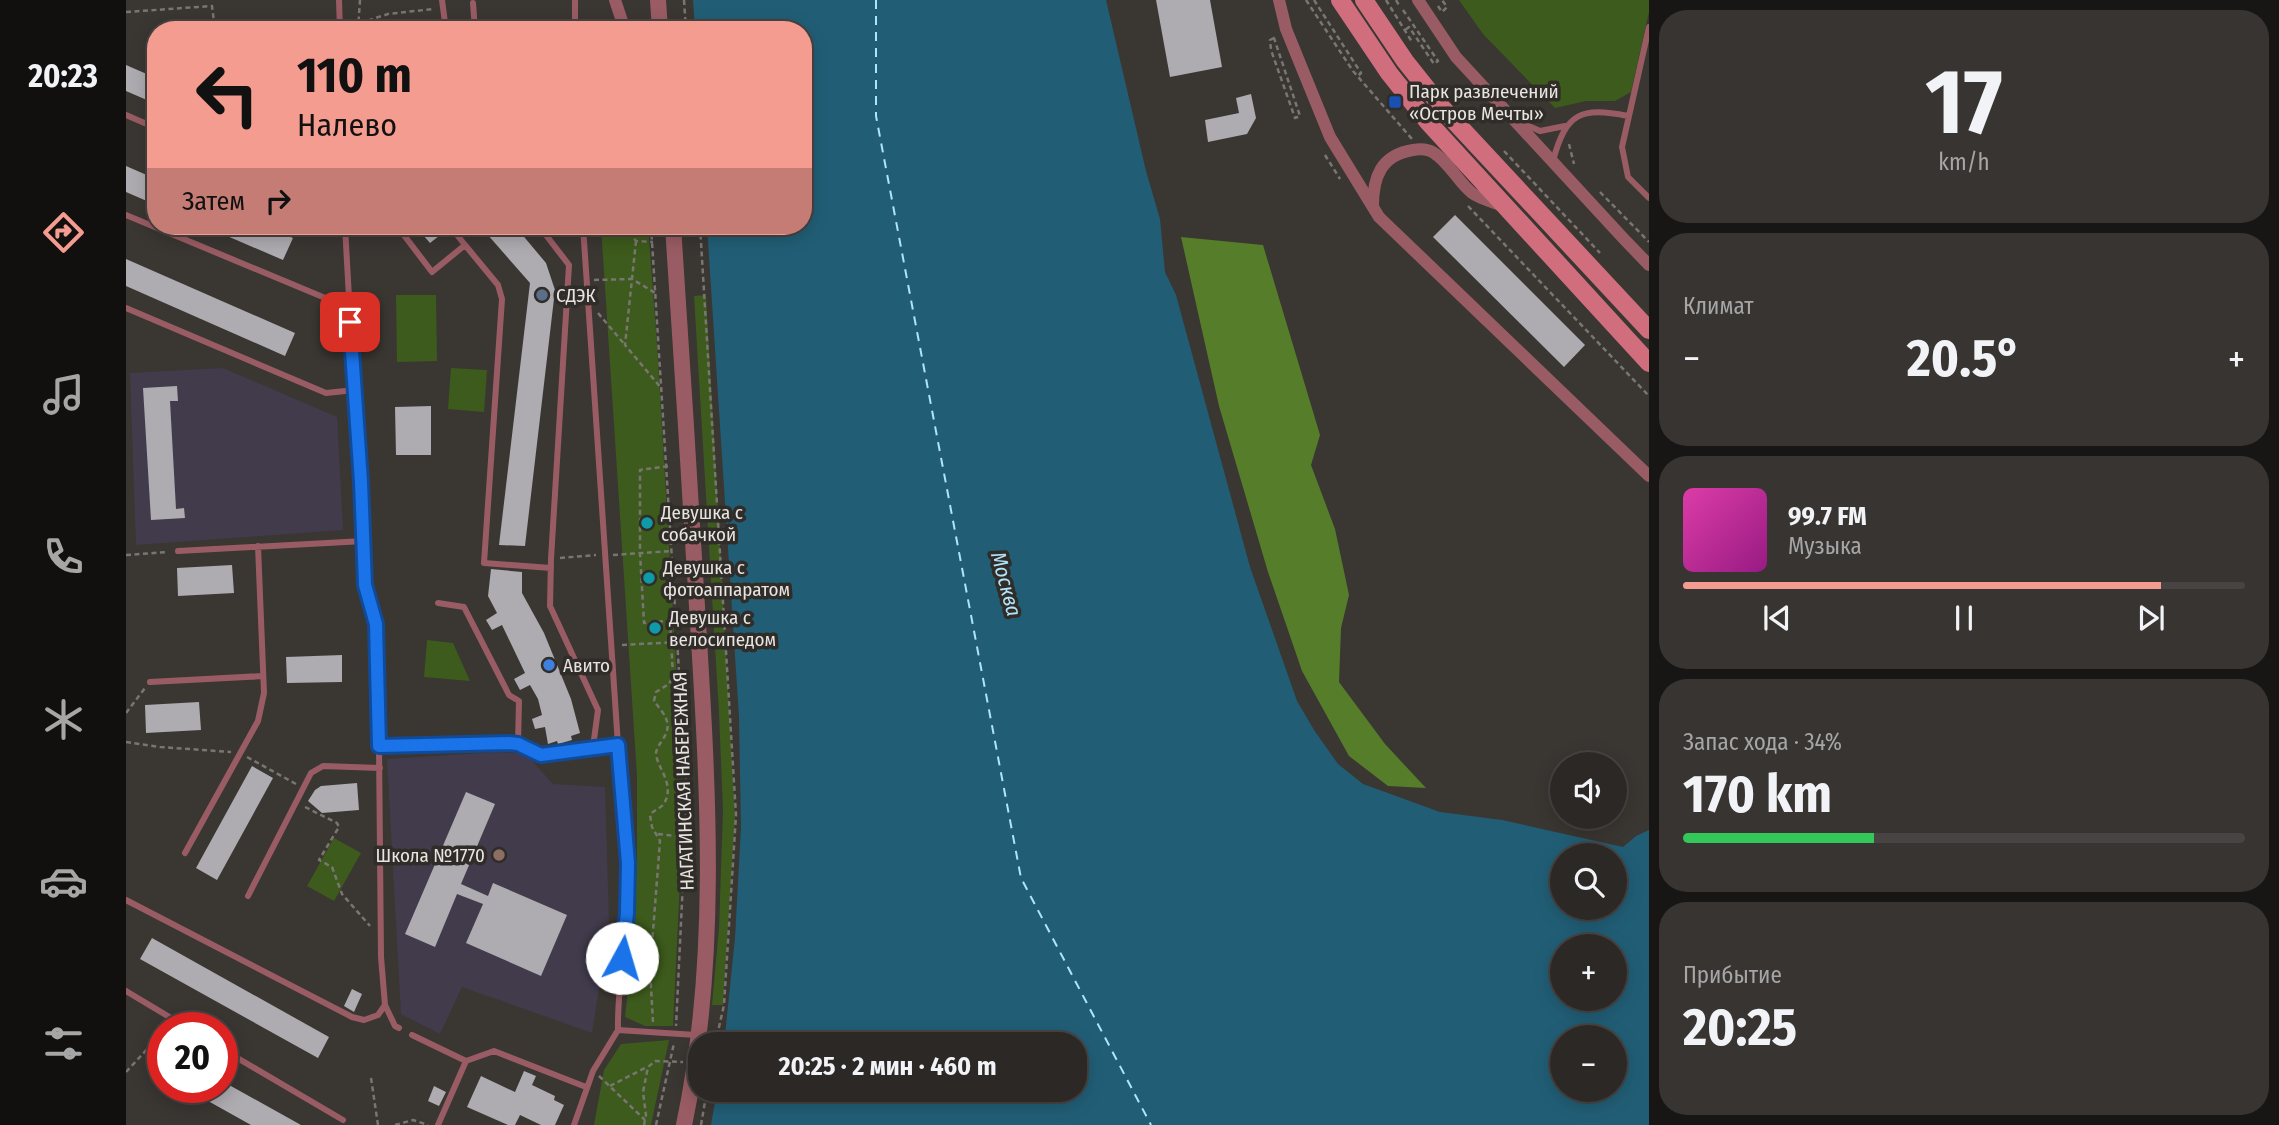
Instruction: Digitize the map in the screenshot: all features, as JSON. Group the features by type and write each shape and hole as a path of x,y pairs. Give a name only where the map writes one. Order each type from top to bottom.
{"main road":[{"path":"1340,0 1370,47 1408,98 1649,363"},
{"path":"1364,0 1405,61 1437,102 1649,330"}],"street":[{"path":"615,0 622,21"},
{"path":"658,0 659,21"},
{"path":"1279,0 1286,29 1330,137 1379,216 1649,477"},
{"path":"1418,0 1456,57 1649,264"},
{"path":"1373,206 1373,187 1388,160 1404,151 1421,149 1434,153 1473,194 1506,208"},
{"name":"НАГАТИНСКАЯ НАБЕРЕЖНАЯ","path":"674,235 708,787 707,939 698,1032"},
{"name":"НАГАТИНСКАЯ НАБЕРЕЖНАЯ","path":"684,1125 688,1099"}],"lane":[{"path":"339,0 340,21"},
{"path":"575,0 575,21"},
{"path":"473,3 474,21"},
{"path":"1649,27 1622,147 1628,177 1649,198"},
{"path":"1553,161 1562,132 1582,114 1601,111 1628,116"},
{"path":"126,115 147,124"},
{"path":"1514,120 1539,131 1567,125"},
{"path":"126,215 147,224"},
{"path":"174,235 330,300 348,300"},
{"path":"345,235 365,585 376,624 381,939 385,1005 398,1028"},
{"path":"404,235 432,272 465,245"},
{"path":"457,235 498,285 502,299 484,563 551,568"},
{"path":"546,235 569,265 550,606 598,710 593,747"},
{"path":"574,1125 593,1071 618,1030 617,1007 627,913 628,863 584,235"},
{"path":"126,307 326,393 355,390"},
{"path":"177,551 364,541"},
{"path":"185,853 258,721 264,693 258,546"},
{"path":"438,603 464,607 509,695 519,701 518,744"},
{"path":"150,682 263,676"},
{"path":"379,746 509,743 518,744 541,755 618,745"},
{"path":"248,896 311,773 323,766 380,768"},
{"path":"126,900 352,1017 364,1020 378,1016 385,1005"},
{"path":"605,979 620,980"},
{"path":"126,991 161,1012"},
{"path":"618,1030 688,1035"},
{"path":"412,1035 466,1061 494,1051 586,1087"},
{"path":"238,1058 343,1120"},
{"path":"438,1125 466,1061"}],"path":[{"path":"360,0 360,21"},
{"path":"684,0 685,21"},
{"path":"1306,0 1357,76 1415,142"},
{"path":"1314,0 1361,73 1357,76"},
{"path":"1386,0 1416,49"},
{"path":"1396,0 1399,5"},
{"path":"1434,0 1442,12 1447,7 1442,0"},
{"path":"366,21 442,4"},
{"path":"126,12 212,6 214,21"},
{"path":"1403,10 1438,61 1434,64 1409,27 1405,30"},
{"path":"1270,40 1275,40 1300,116 1295,118 1271,50 1270,40"},
{"path":"1568,138 1572,163 1581,172"},
{"path":"1598,191 1649,242"},
{"path":"1460,197 1649,396"},
{"path":"625,345 636,242 630,235"},
{"path":"652,235 687,799 676,1034 656,1125"},
{"path":"701,235 736,815 724,1005 718,1032"},
{"path":"636,242 653,242"},
{"path":"587,281 632,279 657,294"},
{"path":"588,302 663,391"},
{"path":"667,466 640,470 640,552 644,623 676,620"},
{"path":"126,555 177,551"},
{"path":"617,555 672,551"},
{"path":"551,559 605,555"},
{"path":"654,1032 650,970 659,848 658,834 652,827 650,815 663,805 666,776 656,756 658,746 668,730 665,713 654,701 656,692 669,684 673,676 670,620"},
{"path":"611,646 678,642"},
{"path":"126,713 150,682"},
{"path":"126,742 240,753 303,788"},
{"path":"296,803 337,823 337,833 319,860 332,867 342,894 381,939"},
{"path":"658,834 685,837"},
{"path":"126,1072 147,1049"},
{"path":"645,1120 610,1086 655,1062 670,1060"},
{"path":"644,1125 643,1092 648,1067"},
{"path":"371,1077 378,1125"},
{"path":"701,1125 705,1102"},
{"path":"396,1125 413,1119 428,1125"}],"shaded area":[{"path":"223,368 337,417 343,530 136,545 130,373"},
{"name":"Школа №1770","path":"497,752 526,754 553,784 605,787 609,923 592,1033 462,987 440,1034 401,1014 387,759"}],"green space":[{"path":"1459,0 1649,0 1649,12 1631,92 1615,101 1586,101 1555,108 1483,34"},
{"path":"602,235 649,235 684,797 673,1026 645,1026 625,1017 633,943 637,776"},
{"path":"1181,237 1263,245 1320,435 1311,465 1335,529 1349,595 1341,628 1339,682 1385,744 1426,788 1388,786 1349,756 1302,671 1268,572 1219,406"},
{"path":"396,295 436,295 437,361 397,362"},
{"path":"706,295 735,817 723,1005 712,1005 719,928 723,811 694,296"},
{"path":"451,368 487,370 484,412 448,409"},
{"path":"427,640 453,643 470,681 424,677"},
{"path":"334,838 361,853 334,901 307,886"},
{"path":"669,1040 651,1125 594,1125 604,1070 621,1044"}],"water":[{"name":"Москва","path":"693,0 1106,0 1146,171 1160,219 1165,272 1176,295 1250,567 1297,701 1338,764 1363,784 1440,812 1502,820 1605,843 1550,843 1550,920 1627,920 1627,844 1649,830 1649,1125 711,1125 715,1102 1087,1102 1087,1032 725,1032 735,938 741,827 739,717 708,235 812,235 812,21 694,21"}],"building":[{"path":"1156,0 1210,0 1222,67 1170,77"},
{"path":"126,65 147,74 147,100 126,91"},
{"path":"1251,94 1256,118 1247,134 1208,142 1205,120 1239,113 1236,98"},
{"path":"126,166 147,175 147,201 126,192"},
{"path":"1455,215 1585,345 1564,367 1433,237"},
{"path":"225,235 286,235 293,238 283,260"},
{"path":"423,235 438,235 439,236 430,243"},
{"path":"488,235 523,235 546,263 555,290 525,546 499,545 530,283"},
{"path":"126,259 295,333 285,356 126,286"},
{"path":"177,386 178,401 170,401 176,509 184,508 185,518 151,520 143,388"},
{"path":"431,406 431,455 396,455 395,407"},
{"path":"232,565 234,593 178,596 177,568"},
{"path":"491,569 522,572 522,593 544,633 571,699 580,733 571,736 572,740 548,744 545,727 535,729 532,719 542,715 538,699 530,685 520,690 514,679 525,673 502,625 492,630 486,620 497,613 488,596"},
{"path":"342,655 342,682 287,683 286,657"},
{"path":"199,702 201,730 146,733 145,705"},
{"path":"252,766 273,778 217,880 196,868"},
{"path":"357,783 359,810 322,813 308,801 321,786"},
{"path":"466,792 495,804 461,884 488,896 493,883 567,915 541,976 466,943 483,904 457,894 435,947 405,934"},
{"path":"152,938 329,1037 318,1058 140,959"},
{"path":"352,989 362,994 354,1012 344,1006"},
{"path":"524,1071 536,1076 532,1085 555,1096 554,1100 564,1105 555,1125 541,1125 520,1115 515,1125 508,1125 467,1107 481,1076 515,1092"},
{"path":"434,1086 446,1092 439,1106 428,1101"},
{"path":"238,1090 301,1125 251,1125 212,1103 238,1103"}],"ferry route":[{"path":"876,0 876,116 1021,878 1151,1125"}],"place":[{"name":"Парк развлечений «Остров Мечты»","path":"1395,102"},
{"name":"СДЭК","path":"542,295"},
{"name":"Девушка с собачкой","path":"647,523"},
{"name":"Девушка с фотоаппаратом","path":"649,578"},
{"name":"Девушка с велосипедом","path":"655,628"},
{"name":"Авито","path":"549,665"},
{"name":"Школа №1770","path":"499,855"}],"route":[{"path":"350,322 365,585 376,624 379,746 509,743 518,744 541,755 618,745 628,863 627,913 622,958"}]}
